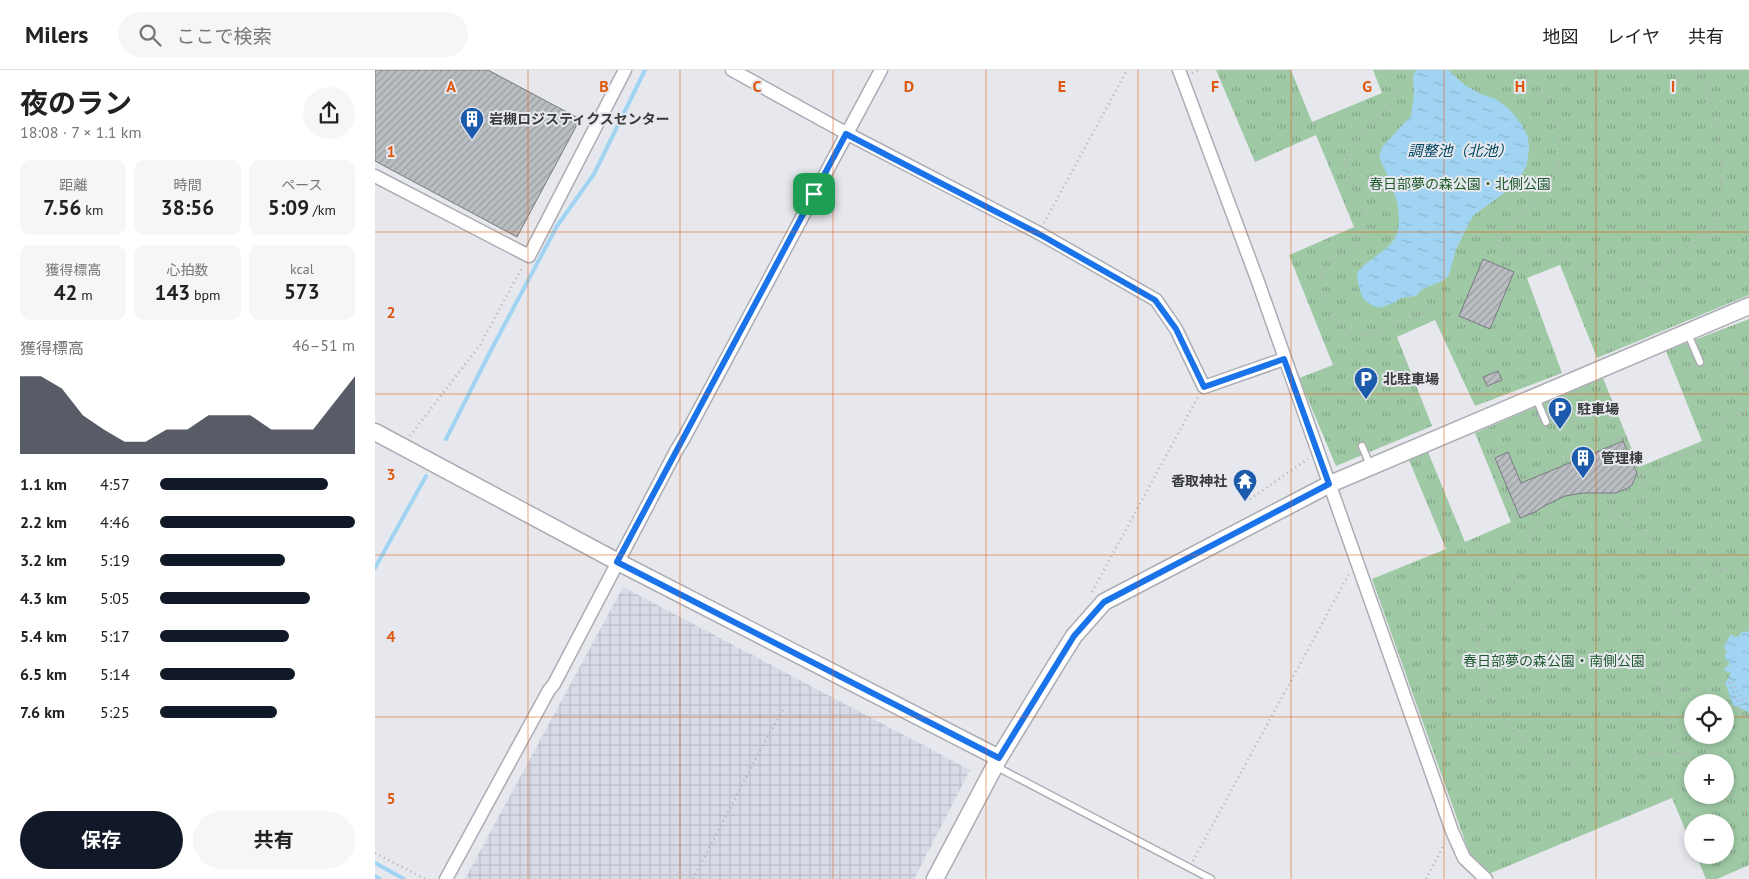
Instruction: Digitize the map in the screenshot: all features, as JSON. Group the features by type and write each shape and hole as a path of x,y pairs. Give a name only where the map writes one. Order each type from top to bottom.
{"street":[{"path":"375,176 529,256 625,70"},
{"path":"732,70 846,134 1039,234 1155,300 1176,329 1204,387 1284,359"},
{"path":"446,879 540,706 554,684 617,562 881,70"},
{"path":"1179,70 1257,279 1452,831 1464,858 1486,879"},
{"path":"935,879 997,762 1074,636 1104,602 1329,484 1749,306"},
{"path":"375,432 997,762"}],"lane":[{"path":"1687,333 1699,362"},
{"path":"1536,397 1546,422"},
{"path":"1362,446 1371,467"},
{"path":"997,762 1211,879"}],"path":[{"path":"1039,234 1127,70"},
{"path":"1390,70 1394,85 1393,103 1386,112 1359,135 1348,152 1345,161 1345,167 1365,220 1367,228 1365,236 1362,242 1325,268 1322,287 1335,321 1348,333 1367,335 1435,308"},
{"path":"1510,70 1540,92 1557,127 1560,142 1559,159 1553,179 1546,192 1529,210 1504,230 1496,243 1523,256"},
{"path":"1521,260 1523,256 1534,248 1543,250 1638,288 1670,258 1695,244 1711,229 1717,219 1721,196 1719,136 1707,86 1697,70"},
{"path":"1707,86 1716,70"},
{"path":"402,448 480,344 529,256"},
{"path":"1381,330 1387,347"},
{"path":"1735,347 1749,380"},
{"path":"1088,599 1204,387"},
{"path":"1556,388 1565,410 1585,438 1590,450"},
{"path":"1629,524 1662,462 1708,444 1703,430 1749,410"},
{"path":"1503,487 1624,436 1647,490"},
{"path":"1619,438 1631,464"},
{"path":"1509,444 1489,452 1518,523 1531,534"},
{"path":"1250,499 1318,452"},
{"path":"1608,495 1618,519"},
{"path":"1684,754 1670,752 1575,763 1547,757 1520,736 1497,712 1486,695 1478,665 1480,637 1492,610 1516,576 1531,534 1543,520 1559,510 1595,508 1629,524 1678,555 1697,564 1723,570 1749,570"},
{"path":"1190,868 1357,560"},
{"path":"1681,753 1661,694 1659,672 1663,648 1679,604 1694,585 1723,570"},
{"path":"1744,715 1729,683 1731,680 1745,702 1749,704"},
{"path":"1661,694 1700,687 1711,694"},
{"path":"1739,704 1745,702"},
{"path":"693,879 784,708"},
{"path":"1734,709 1749,718"},
{"path":"1734,796 1744,811 1749,813"},
{"path":"1426,879 1452,831"},
{"path":"375,853 425,879"}],"shaded area":[{"path":"623,587 970,770 914,879 465,879"}],"green space":[{"name":"春日部夢の森公園・北側公園","path":"1216,70 1291,70 1312,122 1382,93 1373,70 1749,70 1749,295 1597,358 1560,265 1527,278 1562,373 1475,406 1435,320 1397,337 1432,426 1336,466 1299,378 1333,365 1289,255 1354,227 1316,135 1255,162"},
{"name":"春日部夢の森公園・南側公園","path":"1749,319 1749,865 1717,879 1706,879 1700,864 1734,864 1734,814 1684,814 1684,827 1672,798 1491,873 1470,855 1372,579 1446,549 1409,460 1428,452 1465,542 1511,522 1475,433 1603,378 1639,467 1702,441 1666,351"}],"water":[{"name":"調整池（北池）","path":"1416,70 1448,70 1466,86 1496,99 1510,110 1522,125 1528,137 1527,164 1512,187 1474,215 1456,249 1449,275 1444,280 1421,290 1416,296 1401,298 1394,303 1379,308 1365,300 1360,291 1357,276 1358,271 1382,252 1394,240 1397,233 1399,213 1397,203 1379,156 1382,147 1411,116 1414,95 1413,76"},
{"path":"1749,631 1749,712 1734,705 1734,694 1729,694 1725,683 1731,673 1723,670 1730,664 1724,656 1727,652 1724,647 1731,634 1734,637 1739,636 1740,633"}],"building":[{"name":"岩槻ロジスティクスセンター","path":"375,70 488,70 580,119 517,237 375,161"},
{"path":"1483,259 1514,272 1490,329 1459,316"},
{"path":"1498,371 1502,380 1487,386 1483,377"},
{"name":"管理棟","path":"1623,441 1637,473 1632,485 1628,488 1616,493 1583,493 1565,496 1520,518 1495,458 1508,452 1521,483"}],"waterway":[{"path":"446,439 557,226 594,174 645,70"},
{"path":"375,568 426,476"},
{"path":"375,863 404,879"},
{"path":"375,876 380,879"}],"place":[{"name":"岩槻ロジスティクスセンター","path":"472,140"},
{"name":"北駐車場","path":"1366,400"},
{"name":"駐車場","path":"1560,430"},
{"name":"管理棟","path":"1583,479"},
{"name":"香取神社","path":"1245,502"}],"route":[{"path":"846,134 1039,234 1155,300 1176,329 1204,387 1284,359 1329,484 1104,602 1074,636 999,758 617,562 814,194 846,134"}]}
